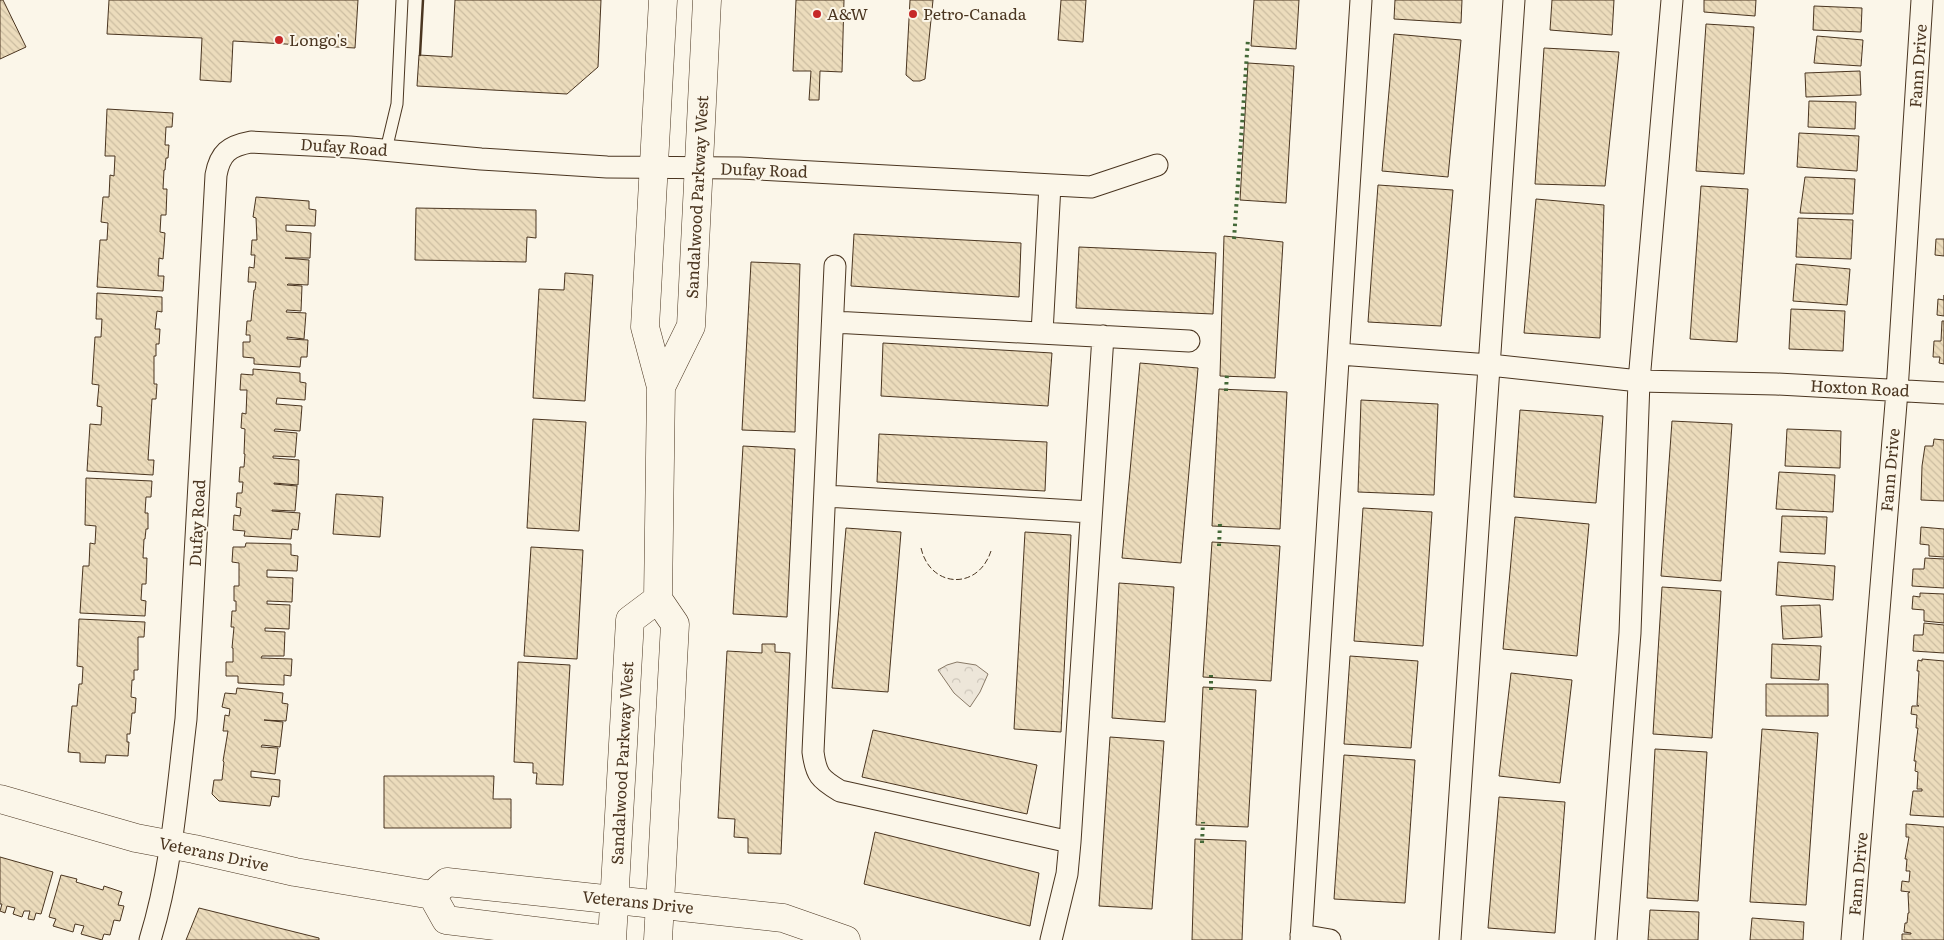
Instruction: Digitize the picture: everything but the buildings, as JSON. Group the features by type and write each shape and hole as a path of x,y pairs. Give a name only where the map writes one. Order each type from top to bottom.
{"main road":[{"name":"Sandalwood Parkway West","path":"610,940 615,900 630,620 658,599 661,387 645,326 663,0"},
{"name":"Sandalwood Parkway West","path":"661,387 690,326 707,0"},
{"path":"658,599 675,624 658,940"},
{"name":"Veterans Drive","path":"0,799 136,838 295,872 432,894 448,882 783,918 845,940"},
{"path":"432,894 446,920 610,940"}],"street":[{"path":"1330,940 1301,937 1361,0"},
{"path":"1450,940 1514,0"},
{"path":"1606,940 1630,632 1639,381 1672,0"},
{"name":"Fann Drive","path":"1852,940 1896,391 1922,0"},
{"name":"Dufay Road","path":"150,940 163,891 186,719 216,176 218,163 224,154 236,145 251,142 386,150 481,159 606,167 740,168 1091,187 1157,165"},
{"path":"1042,333 1050,185"},
{"path":"835,266 813,752 815,769 826,782 840,791 1070,842"},
{"path":"833,322 1188,340"},
{"path":"1051,940 1067,874 1070,842 1103,336"},
{"name":"Hoxton Road","path":"1339,354 1490,365 1639,381 1776,384 1944,393"},
{"path":"826,496 1092,512"}],"lane":[{"path":"386,150 397,104 402,0"}],"green space":[{"path":"957,662 976,665 988,674 980,692 970,707 954,693 938,670"}],"hedge":[{"path":"1234,239 1248,39"},
{"path":"1226,391 1227,373"},
{"path":"1219,546 1220,523"},
{"path":"1211,675 1211,690"},
{"path":"1202,843 1203,822"}],"fence":[{"path":"921,548 926,561 934,571 954,580 966,578 976,573 985,564 991,551"}],"wall":[{"path":"420,55 423,0"}],"place":[{"name":"A&W","path":"817,14"},
{"name":"Petro-Canada","path":"913,14"},
{"name":"Longo's","path":"279,40"}]}
